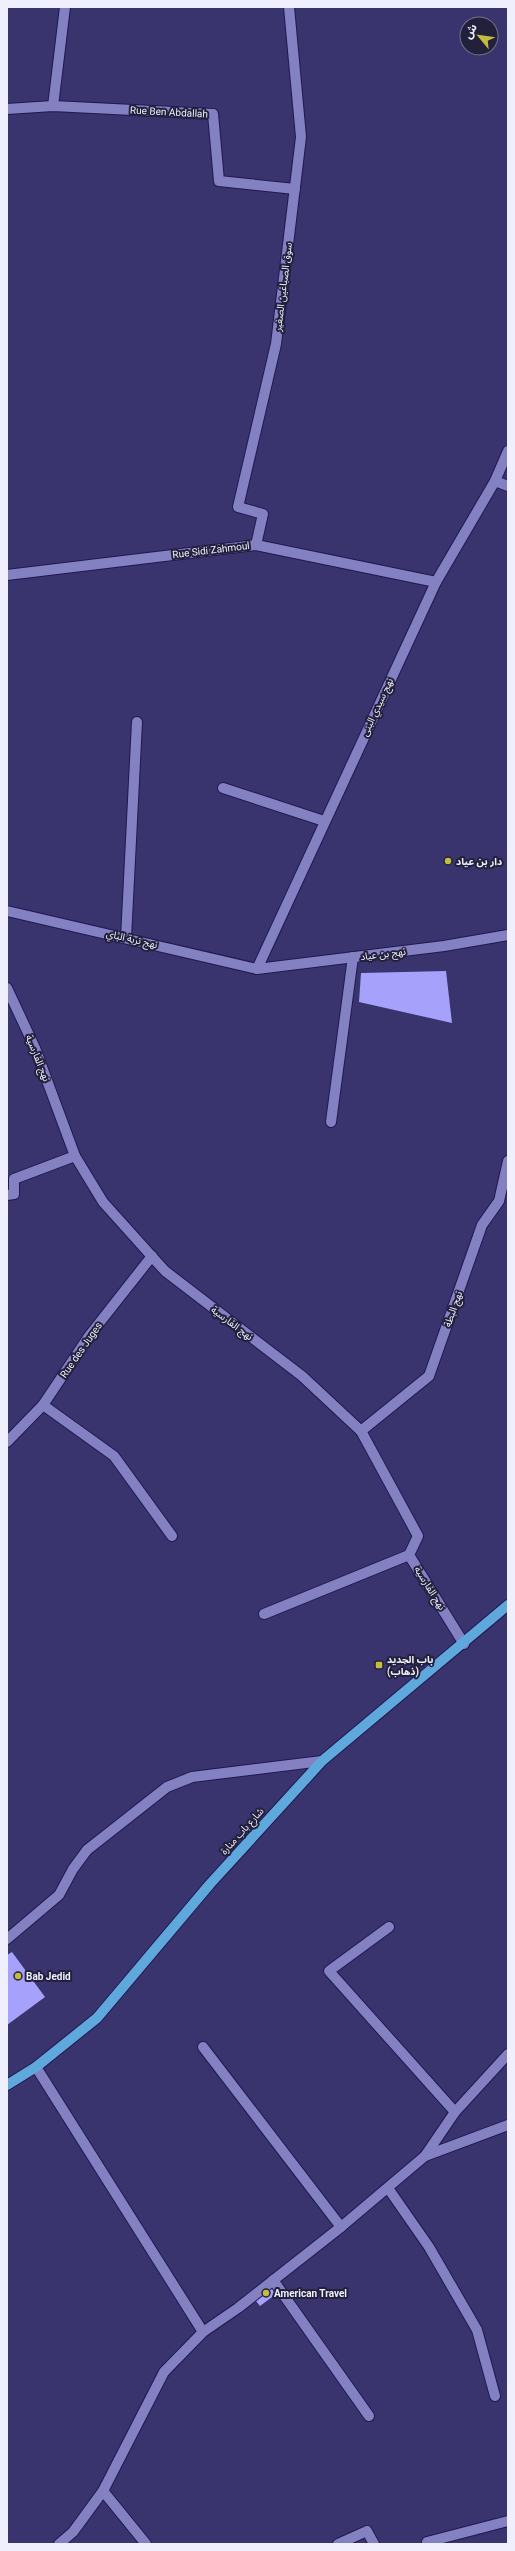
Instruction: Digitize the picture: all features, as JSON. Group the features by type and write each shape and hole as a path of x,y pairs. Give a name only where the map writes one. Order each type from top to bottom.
{"main road":[{"name":"شارع باب منارة","path":"7,2085 36,2067 96,2018 210,1884 322,1762 464,1644 508,1605"}],"street":[{"path":"53,106 65,7"},
{"name":"سوق الصباغين الصغير","path":"256,545 263,514 238,507 276,344 301,137 289,7"},
{"name":"Rue Ben Abdallah","path":"7,109 53,106 213,114 219,181 295,189"},
{"name":"نهج سيدي البنى","path":"257,969 324,821 436,582 495,481 508,451"},
{"path":"495,481 508,486"},
{"name":"Rue Sidi Zahmoul","path":"7,575 256,545 436,582"},
{"path":"126,938 137,722"},
{"path":"223,788 324,821"},
{"name":"نهج تربة الباي","path":"7,911 257,969"},
{"name":"نهج بن عياد","path":"257,969 508,935"},
{"path":"331,1122 353,957"},
{"name":"نهج الفارسية","path":"7,988 35,1048 75,1156 103,1202 164,1271 302,1376 361,1431 418,1536 409,1555 464,1644"},
{"path":"7,1195 14,1194 14,1180 75,1156"},
{"name":"نهج البطة","path":"361,1431 429,1376 482,1225 500,1201 508,1161"},
{"name":"Rue des Juges","path":"7,1442 43,1405 90,1336 152,1256"},
{"path":"43,1405 114,1456 172,1536"},
{"path":"264,1614 409,1555"},
{"path":"7,1939 59,1896 73,1869 87,1850 167,1787 192,1776 322,1762"},
{"path":"389,1927 329,1972 455,2112"},
{"path":"203,2048 341,2228"},
{"path":"59,2544 73,2532 103,2491 164,2372 203,2332 341,2228 425,2156 455,2112 508,2054"},
{"path":"36,2067 203,2332"},
{"path":"425,2156 508,2125"},
{"path":"388,2188 430,2247 477,2330 495,2396"},
{"path":"273,2280 369,2416"},
{"path":"103,2491 146,2544"},
{"path":"425,2543 508,2521"},
{"path":"338,2544 367,2531 374,2544"}],"building":[{"path":"446,971 452,1023 359,1002 361,973"},
{"name":"Bab Jedid","path":"12,1952 45,1997 7,2025 7,1955"},
{"name":"American Travel","path":"273,2280 280,2291 260,2306 252,2296"}],"place":[{"name":"دار بن عياد","path":"448,861"},
{"name":"باب الجديد (ذهاب)","path":"379,1665"},
{"name":"Bab Jedid","path":"18,1976"},
{"name":"American Travel","path":"266,2293"}]}
